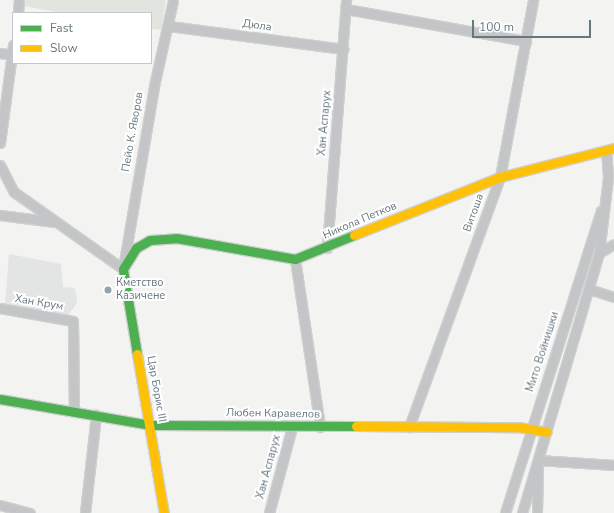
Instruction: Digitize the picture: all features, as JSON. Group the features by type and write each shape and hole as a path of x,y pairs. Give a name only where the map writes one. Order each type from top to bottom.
{"street":[{"path":"18,12 19,0"},
{"name":"Пейо К. Яворов","path":"123,269 153,93 169,26 173,0"},
{"name":"Витоша","path":"409,427 500,176 534,0"},
{"path":"346,4 526,41"},
{"name":"Хан Аспарух","path":"327,248 346,4"},
{"name":"Дюла","path":"169,26 343,49"},
{"path":"0,53 12,50 0,143"},
{"name":"Никола Петков","path":"123,269 136,248 167,237 295,259 327,248 500,176 610,149"},
{"name":"Мито Войнишки","path":"522,513 599,253 610,149"},
{"path":"0,165 14,192 123,269"},
{"name":"Мито Войнишки","path":"505,513 606,198"},
{"path":"0,215 59,223"},
{"path":"599,253 614,244"},
{"path":"295,259 320,427"},
{"name":"Цар Борис III","path":"123,269 164,513"},
{"path":"589,289 614,297"},
{"name":"Хан Крум","path":"0,308 73,321 74,412"},
{"name":"Любен Каравелов","path":"0,399 150,425 531,428 547,432"},
{"path":"86,513 96,415"},
{"name":"Хан Аспарух","path":"269,513 292,427"},
{"path":"537,513 538,460 614,465"},
{"path":"0,505 30,513"}],"shaded area":[{"path":"24,0 166,0 161,30 152,29 152,12 57,12 23,6"},
{"path":"9,254 61,264 63,287 75,288 77,303 68,315 5,303"}],"traffic: fast":[{"path":"137,354 123,269 136,248 150,240 176,238 295,259 354,235"},
{"path":"0,399 150,425 356,426"}],"traffic: slow":[{"path":"354,235 500,177 614,148"},
{"path":"137,354 164,513"},
{"path":"356,426 519,427 547,432"}],"place":[{"name":"Кметство Казичене","path":"108,290"}]}
